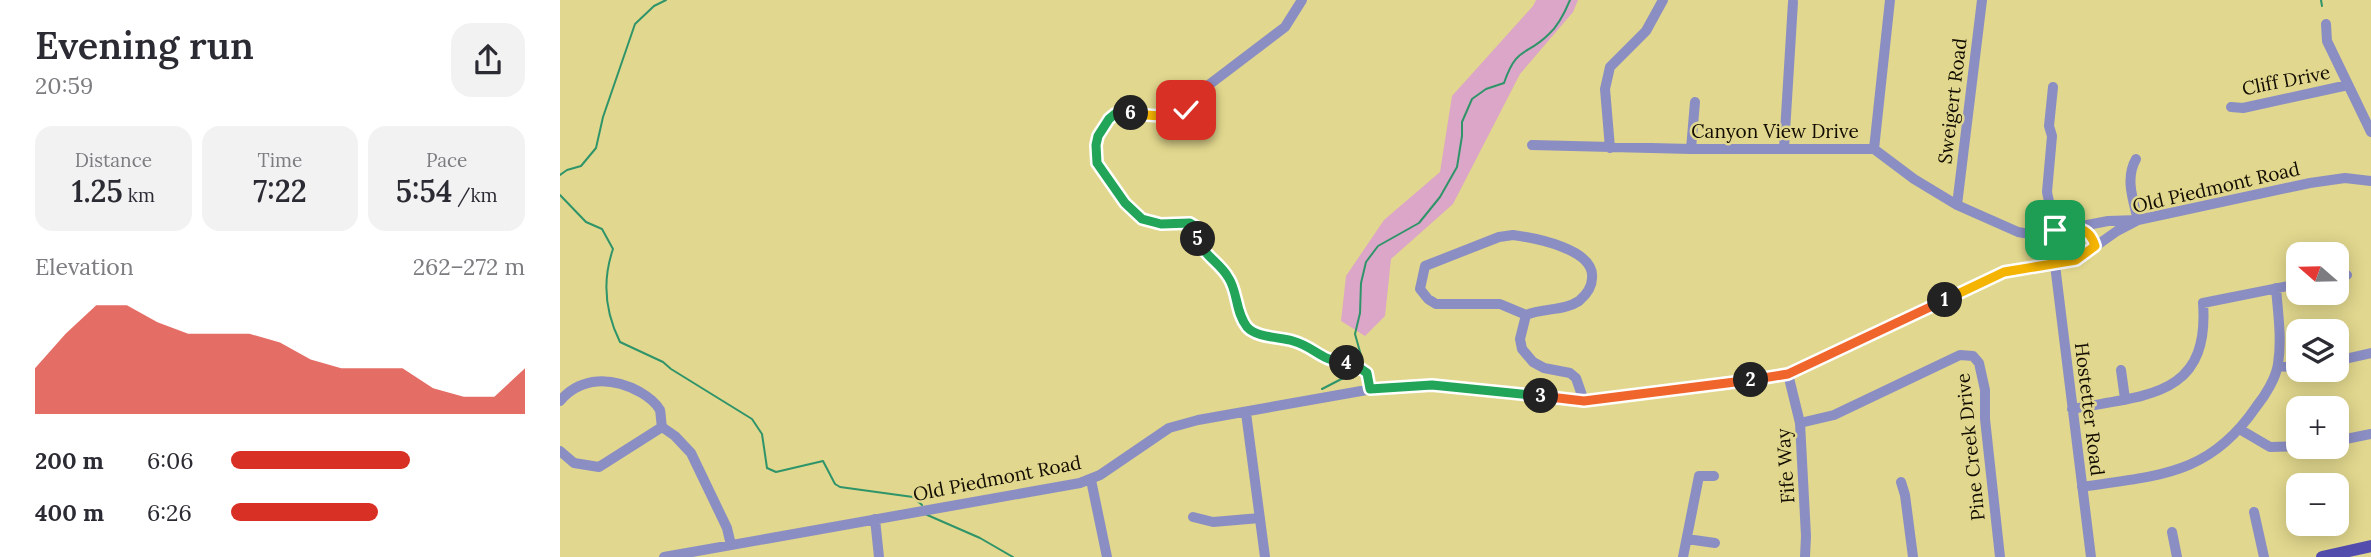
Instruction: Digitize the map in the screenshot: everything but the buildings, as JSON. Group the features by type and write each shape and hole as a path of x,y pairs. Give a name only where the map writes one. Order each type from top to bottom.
{"main road":[{"path":"2322,557 2370,549"}],"street":[{"path":"1302,0 1285,27 1206,87 1186,110 1164,117 1126,112 1115,114 1101,130 1096,145 1097,163 1125,203 1142,219 1161,224 1190,223 1195,226 1203,251 1229,278 1237,309 1246,326 1253,332 1296,341 1330,361 1354,364 1367,373 1370,389"},
{"path":"1610,148 1605,89 1610,67 1646,31 1663,0"},
{"path":"1874,149 1890,0"},
{"name":"Sweigert Road","path":"1957,205 1982,0"},
{"path":"1784,148 1793,2"},
{"path":"2326,24 2327,41 2348,85 2367,113 2371,132"},
{"name":"Cliff Drive","path":"2231,107 2243,108 2348,85"},
{"path":"2053,87 2047,192 2055,230"},
{"path":"1691,149 1695,102"},
{"name":"Canyon View Drive","path":"1532,145 1691,149 1874,149 1914,179 1957,205 2018,232 2030,234 2108,221 2138,220"},
{"path":"2136,159 2132,166 2130,187 2138,220"},
{"name":"Old Piedmont Road","path":"664,557 1080,484 1091,480 1169,428 1370,389 1432,385 1584,401 1788,374 2004,272 2076,260 2117,231 2138,220 2310,183 2345,178 2371,181"},
{"path":"2077,227 2089,233 2095,246"},
{"path":"1513,235 1545,241 1583,257 1590,265 1593,275 1587,294 1576,303 1565,307 1538,310 1526,315 1500,304 1436,303 1428,299 1420,289 1425,266 1499,237 1513,235"},
{"name":"Hostetter Road","path":"2055,265 2091,557"},
{"path":"2072,409 2165,390 2185,374 2201,348 2203,303 2286,286"},
{"path":"2082,486 2169,473 2210,456 2241,430 2262,399 2278,366 2276,288"},
{"path":"1526,315 1520,339 1522,349 1533,362 1544,368 1570,373 1576,377 1584,401"},
{"path":"2349,358 2371,353"},
{"name":"Pine Creek Drive","path":"1800,423 1834,415 1960,355 1973,356 1979,363 1985,390 1985,419 2000,557"},
{"path":"2278,366 2286,367"},
{"path":"2122,370 2125,399"},
{"name":"Fife Way","path":"1788,374 1800,423 1805,557"},
{"path":"560,401 568,392 583,384 602,380 627,385 647,396 659,410 662,427 691,453 727,527 731,545"},
{"path":"1246,413 1265,557"},
{"path":"560,452 574,463 599,467 662,427"},
{"path":"2241,430 2270,447 2286,447"},
{"path":"2349,438 2371,433"},
{"path":"1683,557 1699,476 1714,476"},
{"path":"1091,480 1107,557"},
{"path":"1901,482 1913,557"},
{"path":"2254,512 2264,557"},
{"path":"1193,517 1213,523 1260,518"},
{"path":"875,519 879,557"},
{"path":"2172,532 2177,557"},
{"path":"1687,539 1715,543"}],"shaded area":[{"path":"1536,0 1578,0 1573,12 1520,74 1453,204 1391,259 1385,316 1365,336 1341,321 1346,276 1384,220 1440,172 1452,96"}],"waterway":[{"path":"560,175 581,166 596,148 603,117 635,24 654,6 666,0"},
{"path":"1362,359 1355,334 1366,262 1378,246 1419,223 1440,197 1457,167 1462,122 1472,99 1486,89 1504,83 1513,63 1553,30 1570,0"},
{"path":"2321,0 2322,6"},
{"path":"560,195 586,222 602,229 613,249 606,285 608,308 620,342 663,362 752,419 762,434 767,468 776,472 823,461 835,484 840,487 913,497 922,505"},
{"path":"1322,389 1355,372"},
{"path":"925,514 980,538 1013,557"}],"route":[{"path":"1186,110 1164,117 1126,112 1115,114 1098,136 1097,163 1125,203 1142,219 1161,224 1190,223 1195,226 1203,251 1229,278 1237,309 1246,326 1253,332 1296,341 1330,361 1354,364 1367,373 1370,389 1432,385 1584,401 1788,374 2004,272 2076,260 2095,246 2084,229 2077,227 2055,230"}]}
